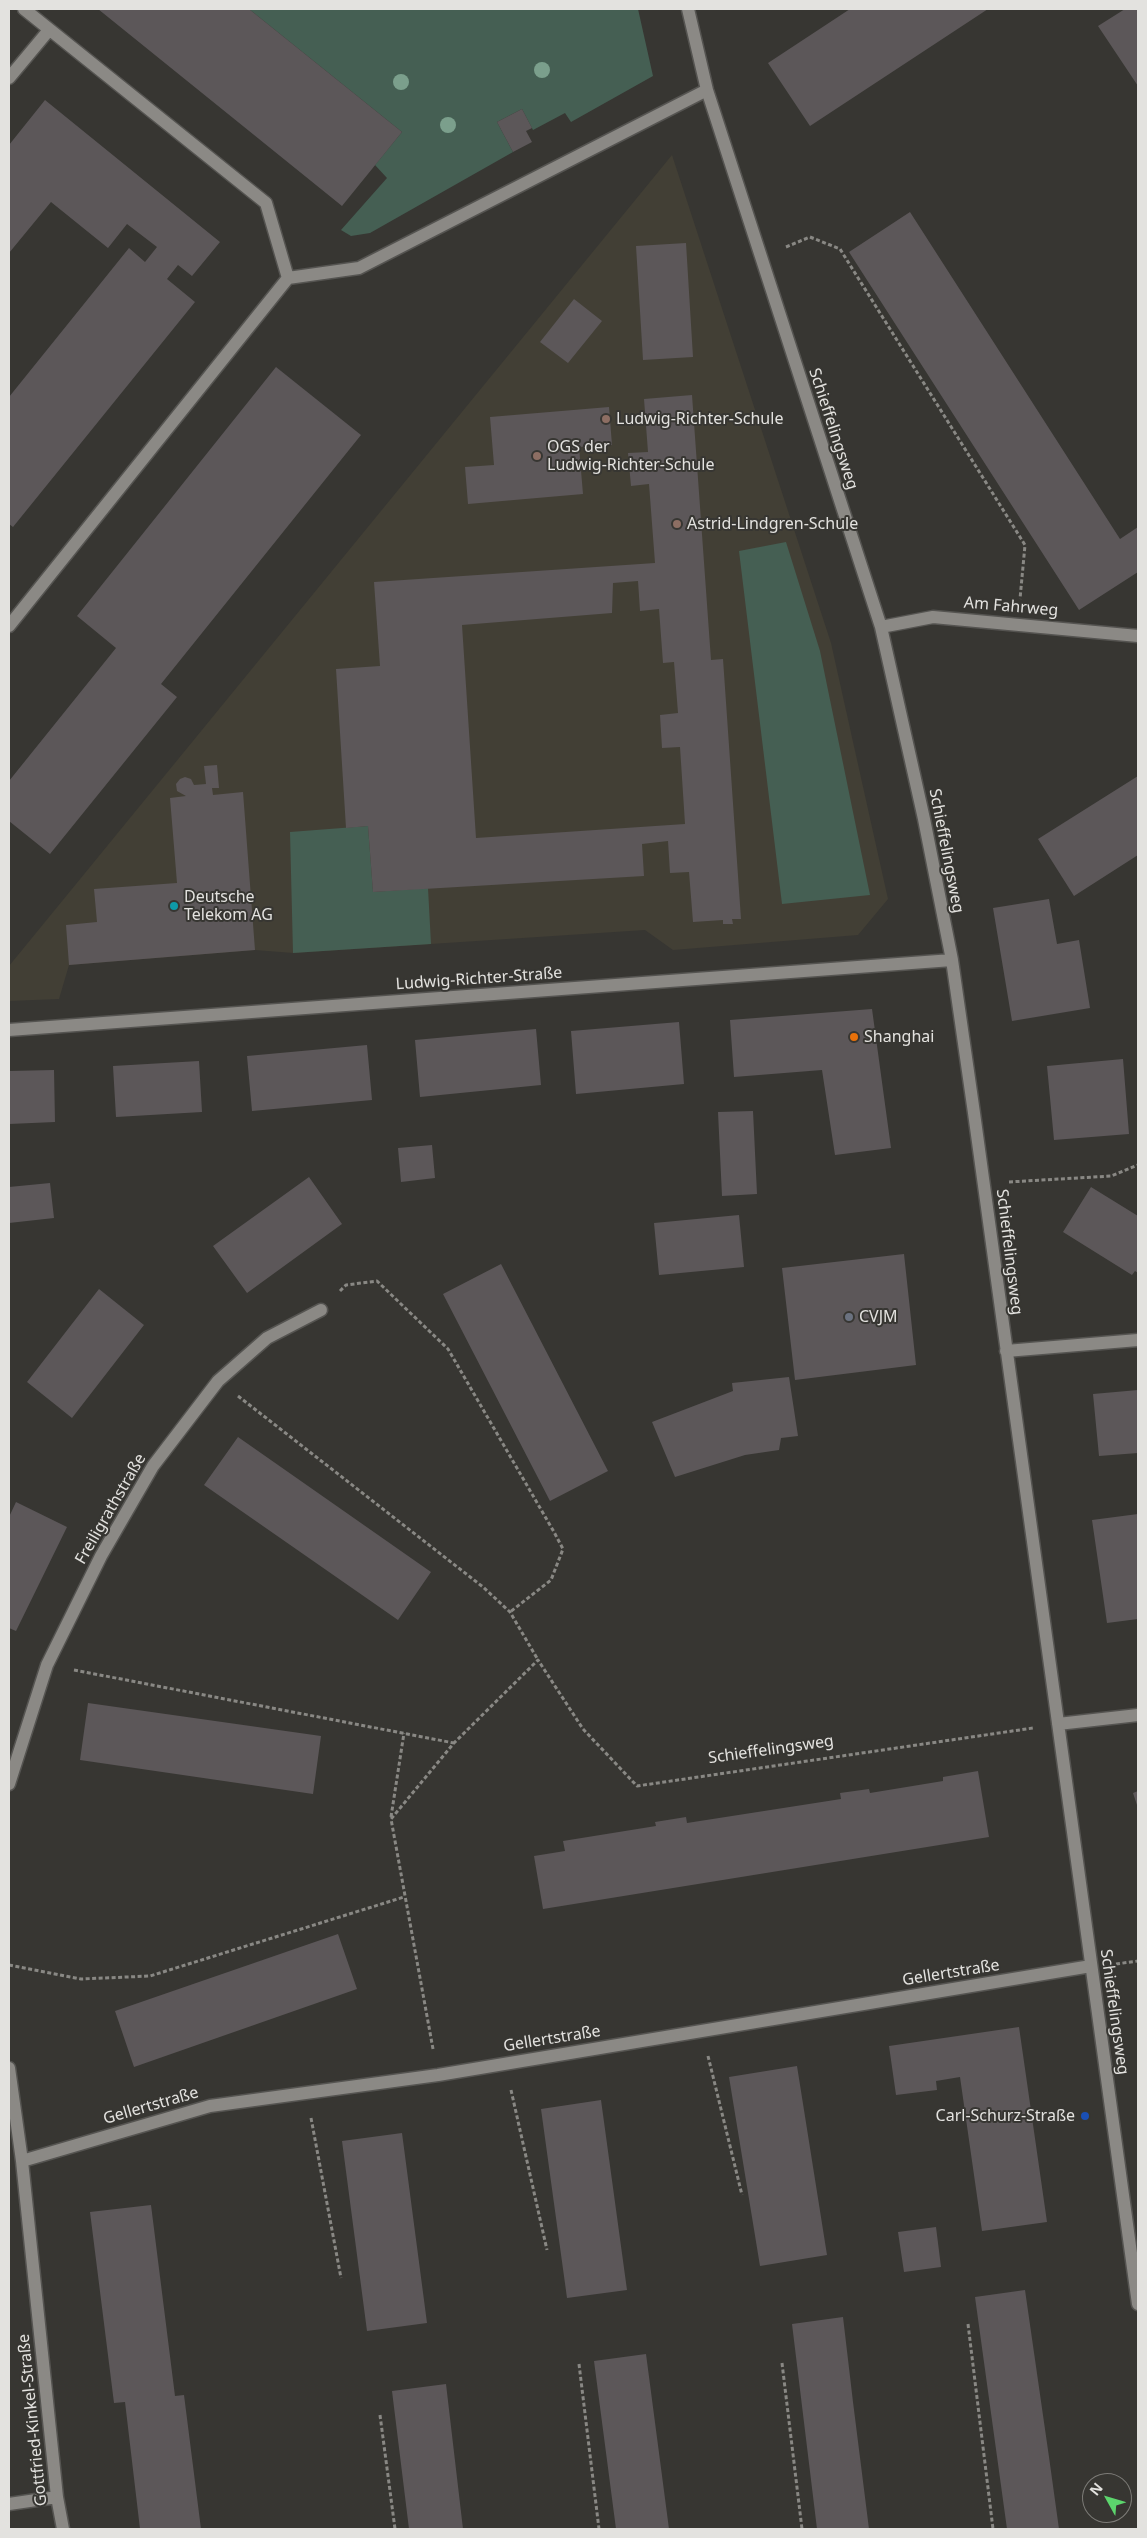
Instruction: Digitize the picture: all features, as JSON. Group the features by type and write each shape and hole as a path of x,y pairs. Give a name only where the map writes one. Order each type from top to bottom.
{"street":[{"path":"24,9 266,203 288,278"},
{"name":"Schieffelingsweg","path":"688,9 707,90 881,627 924,819 952,960 1138,2304"},
{"path":"9,78 49,30"},
{"path":"9,626 288,278 359,268 707,90"},
{"name":"Am Fahrweg","path":"881,627 932,617 1018,623 1138,636"},
{"name":"Ludwig-Richter-Straße","path":"9,1030 952,960"},
{"name":"Freiligrathstraße","path":"9,1784 47,1665 101,1556 153,1466 218,1381 268,1338 321,1310"},
{"path":"1006,1351 1138,1340"},
{"path":"1058,1724 1138,1715"},
{"name":"Gellertstraße","path":"22,2161 210,2106 438,2075 1091,1966"},
{"name":"Gottfried-Kinkel-Straße","path":"9,2068 22,2161 57,2498 63,2529"},
{"path":"9,2504 57,2498"}],"path":[{"path":"760,258 810,237 840,249 1025,545 1018,623"},
{"path":"984,1183 1110,1176 1138,1165"},
{"path":"321,1310 346,1285 376,1281 448,1349 563,1549 551,1580 510,1612"},
{"path":"218,1381 483,1587 510,1612 538,1660 454,1743 391,1819"},
{"name":"Schieffelingsweg","path":"538,1660 583,1728 637,1786 1058,1724"},
{"path":"47,1665 454,1743"},
{"path":"404,1733 391,1819 438,2075"},
{"path":"9,1964 81,1979 150,1976 404,1897"},
{"path":"702,2031 742,2195"},
{"path":"504,2063 548,2250"},
{"path":"306,2093 341,2278"},
{"path":"968,2324 993,2529"},
{"path":"782,2363 802,2529"},
{"path":"579,2364 599,2529"},
{"path":"380,2415 395,2529"}],"shaded area":[{"name":"Ludwig-Richter-Schule","path":"672,155 831,643 888,899 858,935 673,950 645,930 293,953 255,950 69,965 59,999 9,1001 9,966"}],"green space":[{"path":"249,9 638,9 653,76 571,122 565,113 533,130 522,109 497,122 513,152 370,233 351,236 341,230 387,178 375,165 402,132"},
{"path":"786,542 820,651 870,895 782,904 739,551"},
{"path":"368,826 373,892 428,888 431,944 293,953 290,832"}],"building":[{"path":"98,9 249,9 402,132 342,206"},
{"path":"850,9 988,9 810,126 768,63"},
{"path":"1125,9 1138,9 1138,86 1098,26"},
{"path":"45,100 220,242 192,276 178,265 167,279 195,302 13,527 9,524 9,397 129,248 145,262 157,247 127,224 108,248 51,202 9,253 9,145"},
{"path":"522,109 532,128 526,131 532,142 513,152 497,122"},
{"path":"910,212 1120,539 1138,527 1138,572 1079,610 849,252"},
{"path":"686,243 693,357 643,360 636,246"},
{"path":"574,299 602,321 568,363 540,342"},
{"path":"276,367 361,435 161,684 177,697 50,854 9,821 9,781 116,648 77,616"},
{"path":"692,395 711,660 723,659 741,919 732,919 733,924 723,924 723,920 693,922 689,872 670,873 668,841 642,844 644,876 373,892 368,826 346,828 336,669 380,666 374,582 655,563 649,484 631,486 628,453 648,452 644,399","holes":["638,581 640,611 659,609 663,663 674,662 678,713 660,715 662,748 680,747 685,824 476,838 462,625 612,613 613,583"]},
{"name":"OGS der Ludwig-Richter-Schule","path":"609,407 612,445 579,447 583,494 468,504 465,467 494,465 490,417"},
{"name":"Deutsche Telekom AG","path":"217,765 219,788 212,788 213,795 243,792 255,950 69,965 66,925 97,922 94,889 177,883 170,798 186,796 177,791 176,784 180,779 185,777 191,779 194,785 206,784 204,766"},
{"path":"1138,776 1138,855 1074,896 1038,839"},
{"path":"1049,899 1057,944 1079,940 1090,1008 1012,1021 993,908"},
{"path":"872,1009 891,1148 835,1155 822,1070 734,1077 730,1020"},
{"path":"679,1022 684,1084 576,1094 571,1031"},
{"path":"536,1029 541,1085 420,1097 415,1040"},
{"path":"367,1045 372,1100 252,1111 247,1056"},
{"path":"1123,1059 1129,1134 1054,1140 1047,1066"},
{"path":"199,1061 202,1112 116,1117 113,1066"},
{"path":"54,1070 55,1122 9,1124 9,1071"},
{"path":"753,1111 757,1194 722,1196 718,1112"},
{"path":"432,1145 435,1178 401,1182 398,1148"},
{"path":"309,1177 342,1224 247,1293 213,1246"},
{"path":"50,1183 54,1218 9,1223 9,1187"},
{"path":"1091,1187 1138,1216 1138,1273 1135,1271 1132,1275 1063,1232"},
{"path":"739,1215 744,1267 659,1275 654,1223"},
{"name":"CVJM","path":"904,1254 916,1365 795,1380 782,1268"},
{"path":"501,1264 608,1471 550,1501 443,1294"},
{"path":"99,1289 144,1325 72,1418 27,1382"},
{"path":"789,1377 798,1436 781,1438 779,1450 745,1455 675,1477 652,1422 733,1391 732,1383"},
{"path":"1138,1390 1138,1453 1099,1456 1093,1394"},
{"path":"238,1437 431,1572 398,1620 204,1485"},
{"path":"16,1502 67,1527 16,1631 9,1628 9,1517"},
{"path":"1138,1514 1138,1619 1107,1623 1092,1520"},
{"path":"88,1703 321,1736 313,1794 80,1760"},
{"path":"978,1771 989,1837 543,1909 534,1856 565,1851 563,1841 656,1826 655,1822 686,1817 687,1823 841,1799 840,1793 869,1789 870,1793 943,1781 943,1777"},
{"path":"1138,1791 1138,1808 1133,1793"},
{"path":"338,1934 357,1989 134,2067 115,2011"},
{"path":"1019,2027 1047,2222 982,2231 960,2077 936,2081 937,2090 896,2095 889,2046"},
{"path":"797,2066 827,2255 760,2266 729,2077"},
{"path":"601,2100 627,2290 567,2298 541,2109"},
{"path":"402,2133 427,2323 367,2331 342,2141"},
{"path":"151,2205 175,2396 184,2395 201,2529 140,2529 125,2402 114,2403 90,2212"},
{"path":"936,2227 941,2267 904,2272 898,2232"},
{"path":"1025,2290 1059,2529 1007,2529 975,2297"},
{"path":"843,2317 869,2529 817,2529 792,2324"},
{"path":"646,2354 669,2529 616,2529 594,2361"},
{"path":"446,2384 463,2529 409,2529 392,2391"}],"place":[{"name":"Ludwig-Richter-Schule","path":"606,419"},
{"name":"OGS der Ludwig-Richter-Schule","path":"537,456"},
{"name":"Astrid-Lindgren-Schule","path":"677,524"},
{"name":"Deutsche Telekom AG","path":"174,906"},
{"name":"Shanghai","path":"854,1037"},
{"name":"CVJM","path":"849,1317"},
{"name":"Carl-Schurz-Straße","path":"1085,2116"}]}
